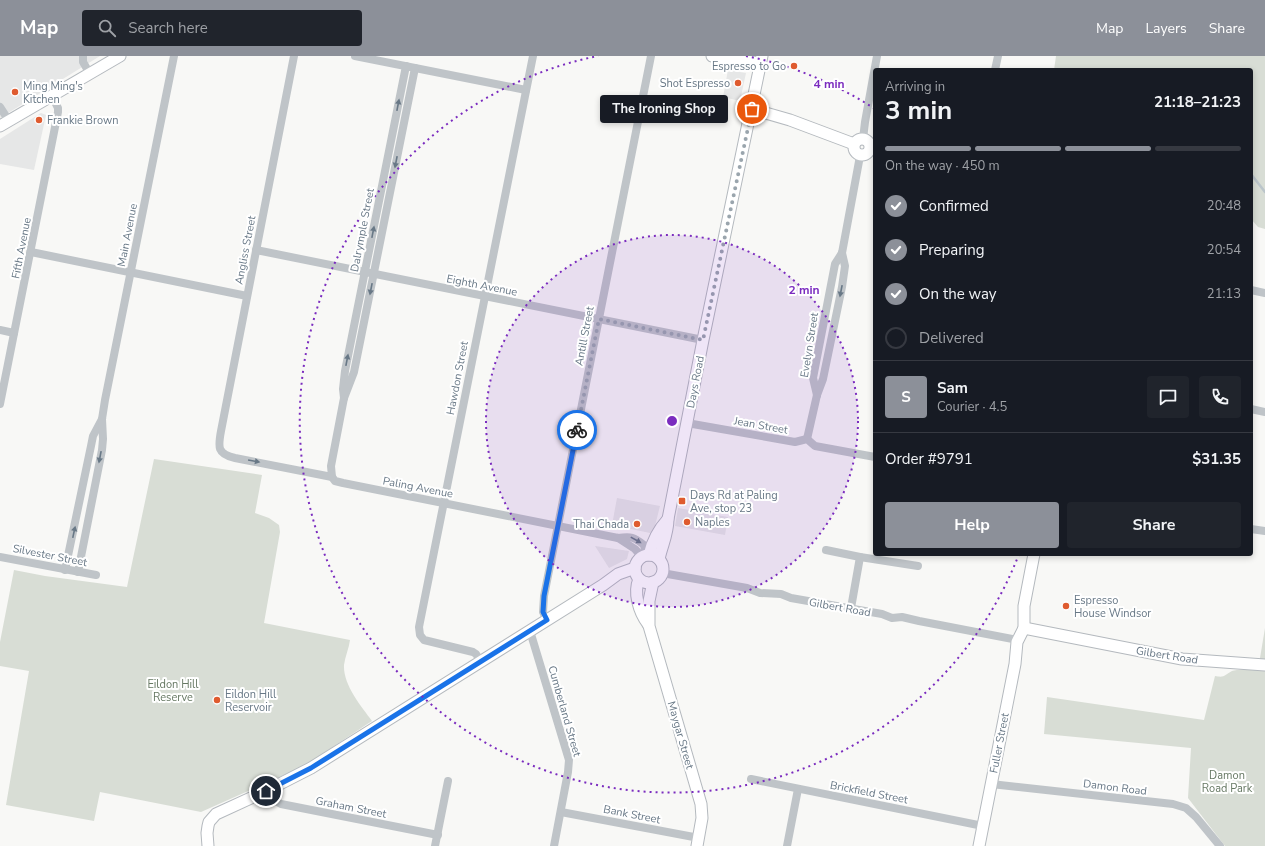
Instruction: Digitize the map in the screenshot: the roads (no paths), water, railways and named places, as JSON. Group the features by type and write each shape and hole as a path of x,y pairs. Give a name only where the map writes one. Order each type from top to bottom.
{"street":[{"path":"83,56 84,62 90,74"},
{"path":"0,107 4,124 120,56"},
{"name":"Main Avenue","path":"78,572 102,450 102,418 174,56"},
{"name":"Angliss Street","path":"219,448 219,440 294,56"},
{"path":"355,56 526,90"},
{"name":"Hawdon Street","path":"481,662 474,652 427,641 422,638 419,633 443,503 533,56"},
{"name":"Antill Street","path":"547,620 543,612 543,602 651,56"},
{"path":"712,56 761,60"},
{"path":"874,68 877,56"},
{"path":"995,68 998,56"},
{"name":"Days Road","path":"649,556 651,546 668,519 688,423 703,340 761,60"},
{"name":"Dalrymple Street","path":"344,398 344,378 406,66"},
{"name":"Dalrymple Street","path":"332,477 331,466 344,398 354,372 415,68"},
{"path":"752,109 859,141 869,143 868,153 854,151 859,141 873,75"},
{"name":"Fifth Avenue","path":"0,404 58,112 58,108 52,96"},
{"name":"Evelyn Street","path":"807,439 816,396 813,378 835,264 842,253 868,153"},
{"name":"Eighth Avenue","path":"256,250 364,273 703,340"},
{"path":"31,252 247,296"},
{"path":"1253,290 1265,293"},
{"path":"0,330 14,333"},
{"path":"1253,409 1265,412"},
{"name":"Main Avenue","path":"65,570 93,436 102,418"},
{"name":"Jean Street","path":"688,423 795,442 807,439"},
{"path":"807,439 815,446 873,457"},
{"name":"Paling Avenue","path":"219,448 222,453 229,456 332,477 343,483 618,538 649,556"},
{"path":"1253,529 1265,531"},
{"path":"826,550 918,566"},
{"path":"649,556 662,565 662,573 660,577 653,582 646,582 637,574 638,560 649,556"},
{"path":"1024,628 1023,609 1034,556"},
{"name":"Silvester Street","path":"0,557 96,575"},
{"path":"851,608 860,557"},
{"name":"Gilbert Road","path":"662,573 747,588 760,593 781,594 791,598 882,614 892,618 905,617 1018,640"},
{"path":"208,846 207,833 209,822 216,814 311,768 603,585 637,574"},
{"name":"Maygar Street","path":"637,574 637,594 643,617 649,626"},
{"name":"Maygar Street","path":"653,582 649,601 649,626 702,804 702,818 698,842"},
{"name":"Fuller Street","path":"979,846 1018,640 1024,628"},
{"name":"Gilbert Road","path":"1024,628 1182,659 1265,665"},
{"name":"Cumberland Street","path":"530,631 568,760 568,772 554,846"},
{"name":"Brickfield Street","path":"751,779 983,826"},
{"path":"435,846 448,781"},
{"name":"Damon Road","path":"991,784 1173,804 1186,808 1191,812 1220,846"},
{"path":"787,846 798,789"},
{"name":"Graham Street","path":"266,791 274,800 281,804 438,835"},
{"name":"Bank Street","path":"561,812 698,842"}],"waterway":[{"path":"1253,177 1265,192"}],"place":[{"name":"Espresso to Go","path":"794,66"},
{"name":"Shot Espresso","path":"738,83"},
{"name":"Ming Ming's Kitchen","path":"15,92"},
{"name":"The Ironing Shop","path":"752,109"},
{"name":"Frankie Brown","path":"39,120"},
{"name":"Days Rd at Paling Ave, stop 23","path":"682,501"},
{"name":"Naples","path":"687,522"},
{"name":"Thai Chada","path":"637,524"},
{"name":"Espresso House Windsor","path":"1066,606"},
{"name":"Eildon Hill Reservoir","path":"217,700"}],"park label":[{"name":"Eildon Hill Reserve","path":"173,690"},
{"name":"Damon Road Park","path":"1227,781"}]}
